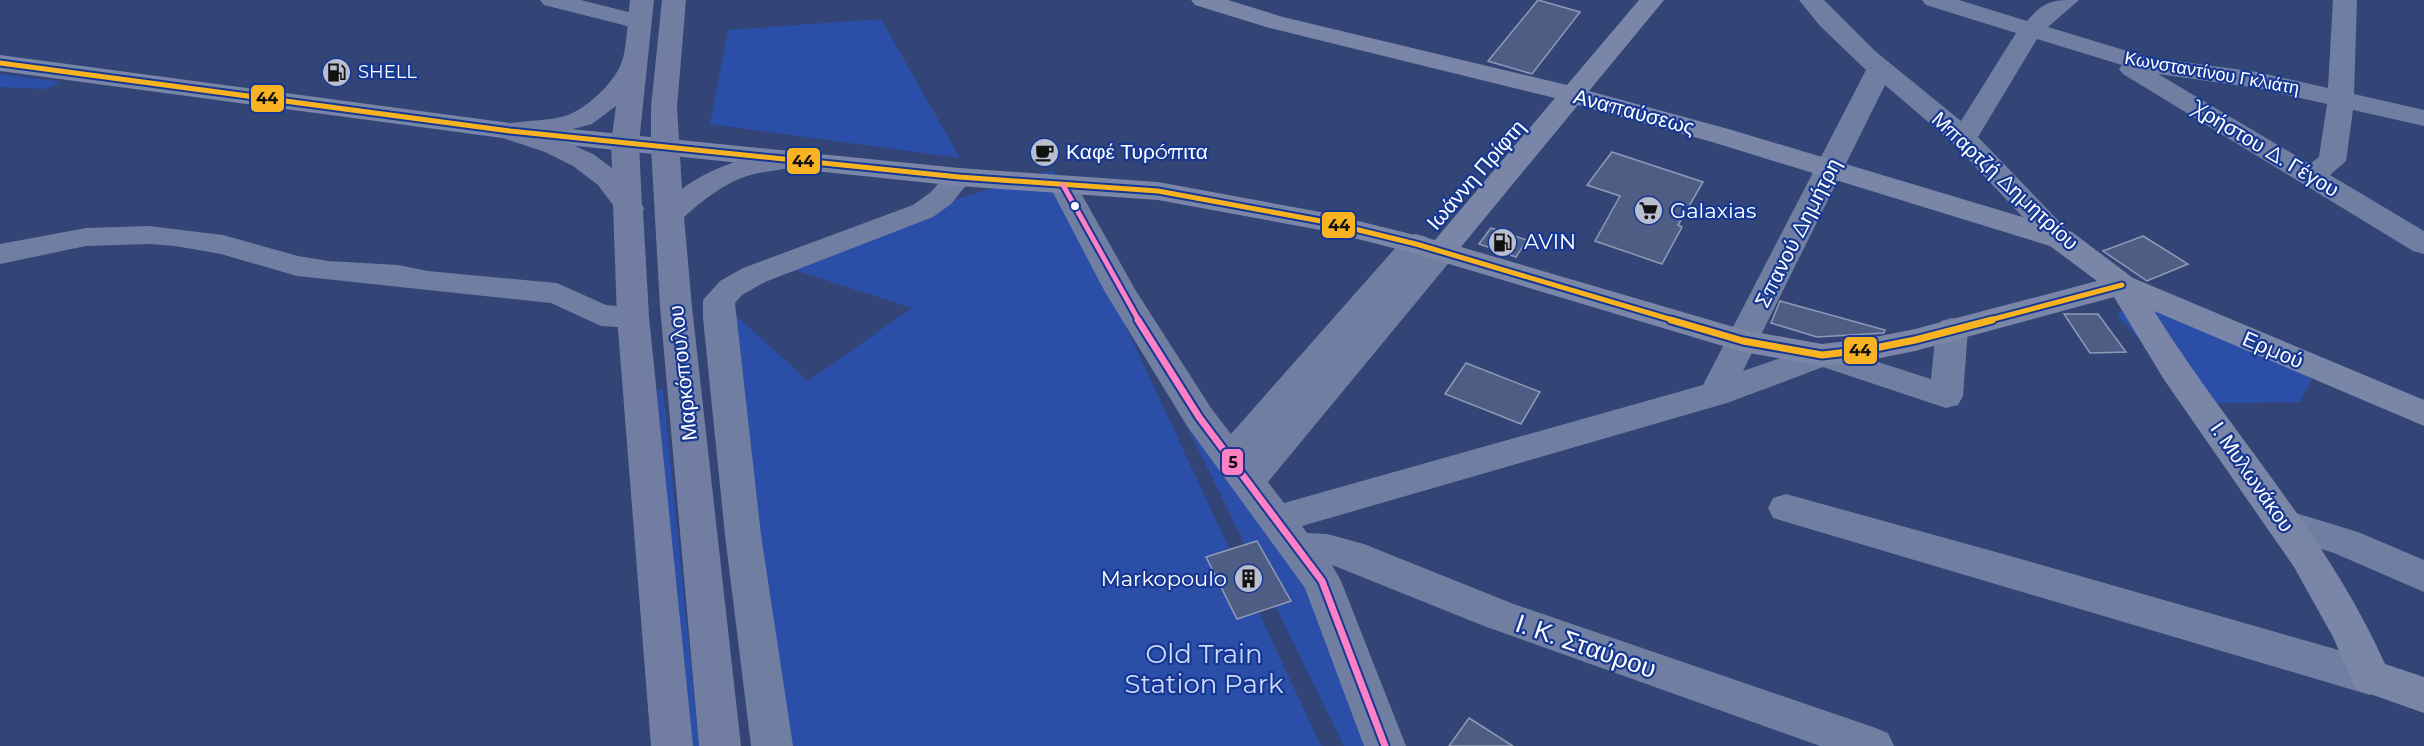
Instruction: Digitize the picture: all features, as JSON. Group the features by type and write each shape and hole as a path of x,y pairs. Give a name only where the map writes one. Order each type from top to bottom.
{"highway":[{"name":"Μαρκόπουλου","path":"674,0 664,106 664,147 676,307 720,746"},
{"name":"Μαρκόπουλου","path":"641,11 625,143 630,208 633,317 672,746"},
{"path":"510,131 580,122 592,115 611,98 634,65"},
{"path":"510,131 551,144 590,162 616,186 630,208"},
{"path":"670,215 698,188 715,178 745,167 789,160"}],"main road":[{"name":"Αναπαύσεως","path":"1203,0 1339,38 1562,92 1722,135 2061,239"},
{"name":"Ιωάννη Πρίφτη","path":"1429,248 1562,92 1628,0"},
{"path":"1562,92 1623,35 1652,0"},
{"path":"0,63 510,131 959,177 1158,191 1208,199 1281,212 1429,248 1743,341 1822,355 1892,345 2122,285"},
{"name":"Μπαρτζή Δημητρίου","path":"2061,239 2122,285"},
{"name":"Ερμού","path":"2122,285 2424,414"},
{"name":"Ι. Μυλωνάκου","path":"2122,285 2175,369 2286,524 2335,602 2358,645 2370,677"},
{"path":"2370,677 2424,695"}],"street":[{"path":"552,0 641,11"},
{"name":"Μπαρτζή Δημητρίου","path":"1811,0 1824,17 1879,70 1964,138 2061,239"},
{"name":"Κωνσταντίνου Γκλιάτη","path":"1934,0 2144,64 2257,80 2424,118"},
{"path":"1964,138 1991,90 2030,30 2067,0"},
{"path":"2310,177 2332,161 2341,98 2345,0"},
{"name":"Χρήστου Δ. Γέγου","path":"2108,54 2424,244"},
{"name":"Σπανού Δημήτρη","path":"1715,394 1831,169 1879,70"},
{"path":"772,746 743,535 719,318 719,300 731,288 754,275 923,212 941,198 959,177"},
{"path":"1063,185 1121,292 1199,417 1322,581 1385,746"},
{"path":"0,254 86,237 149,235 174,237 223,245 297,266 328,271 398,275 428,281 557,293 601,315 633,317"},
{"name":"Ιωάννη Πρίφτη","path":"1239,470 1429,248"},
{"path":"1288,534 1715,394 1822,355 1946,396 1952,329"},
{"path":"1786,508 2014,572 2370,677"},
{"path":"2286,524 2345,542 2424,578"},
{"name":"Ι. Κ. Σταύρου","path":"1288,534 1327,549 1351,555 1498,615 1874,746"}],"green space":[{"path":"881,19 960,158 710,124 728,30"},
{"path":"0,74 61,82 46,89 0,87"},
{"name":"Old Train Station Park","path":"1053,170 1321,746 777,746 719,300 808,381 912,308 788,268 930,207"},
{"path":"1121,292 1299,548 1378,746 1344,746"},
{"path":"2139,292 2317,369 2300,402 2217,403 2206,412 2117,315"},
{"path":"663,389 699,746 690,746 657,390"}],"building":[{"path":"1538,0 1580,12 1532,74 1488,61"},
{"name":"Galaxias","path":"1612,152 1703,182 1678,225 1682,227 1662,264 1595,241 1620,196 1587,185"},
{"name":"AVIN","path":"1491,228 1527,240 1516,257 1479,244"},
{"path":"2143,236 2188,264 2147,281 2103,251"},
{"path":"1780,301 1885,330 1884,333 1817,337 1771,323"},
{"path":"2064,314 2098,314 2126,352 2090,353"},
{"path":"1466,363 1540,392 1521,424 1445,394"},
{"name":"Markopoulo","path":"1257,541 1291,601 1237,619 1206,557"},
{"path":"1469,718 1513,746 1449,746"}],"transit line":[{"name":"44","path":"0,63 510,131 959,177 1158,191 1208,199 1326,222 1416,244 1743,341 1822,355 1865,350 1915,340 2122,285"},
{"name":"5","path":"1063,185 1121,292 1199,417 1322,581 1385,746"}],"place":[{"name":"SHELL","path":"337,72"},
{"name":"Καφέ Τυρóπιτα","path":"1045,152"},
{"name":"Galaxias","path":"1649,211"},
{"name":"AVIN","path":"1503,242"},
{"name":"Markopoulo","path":"1248,579"}]}
